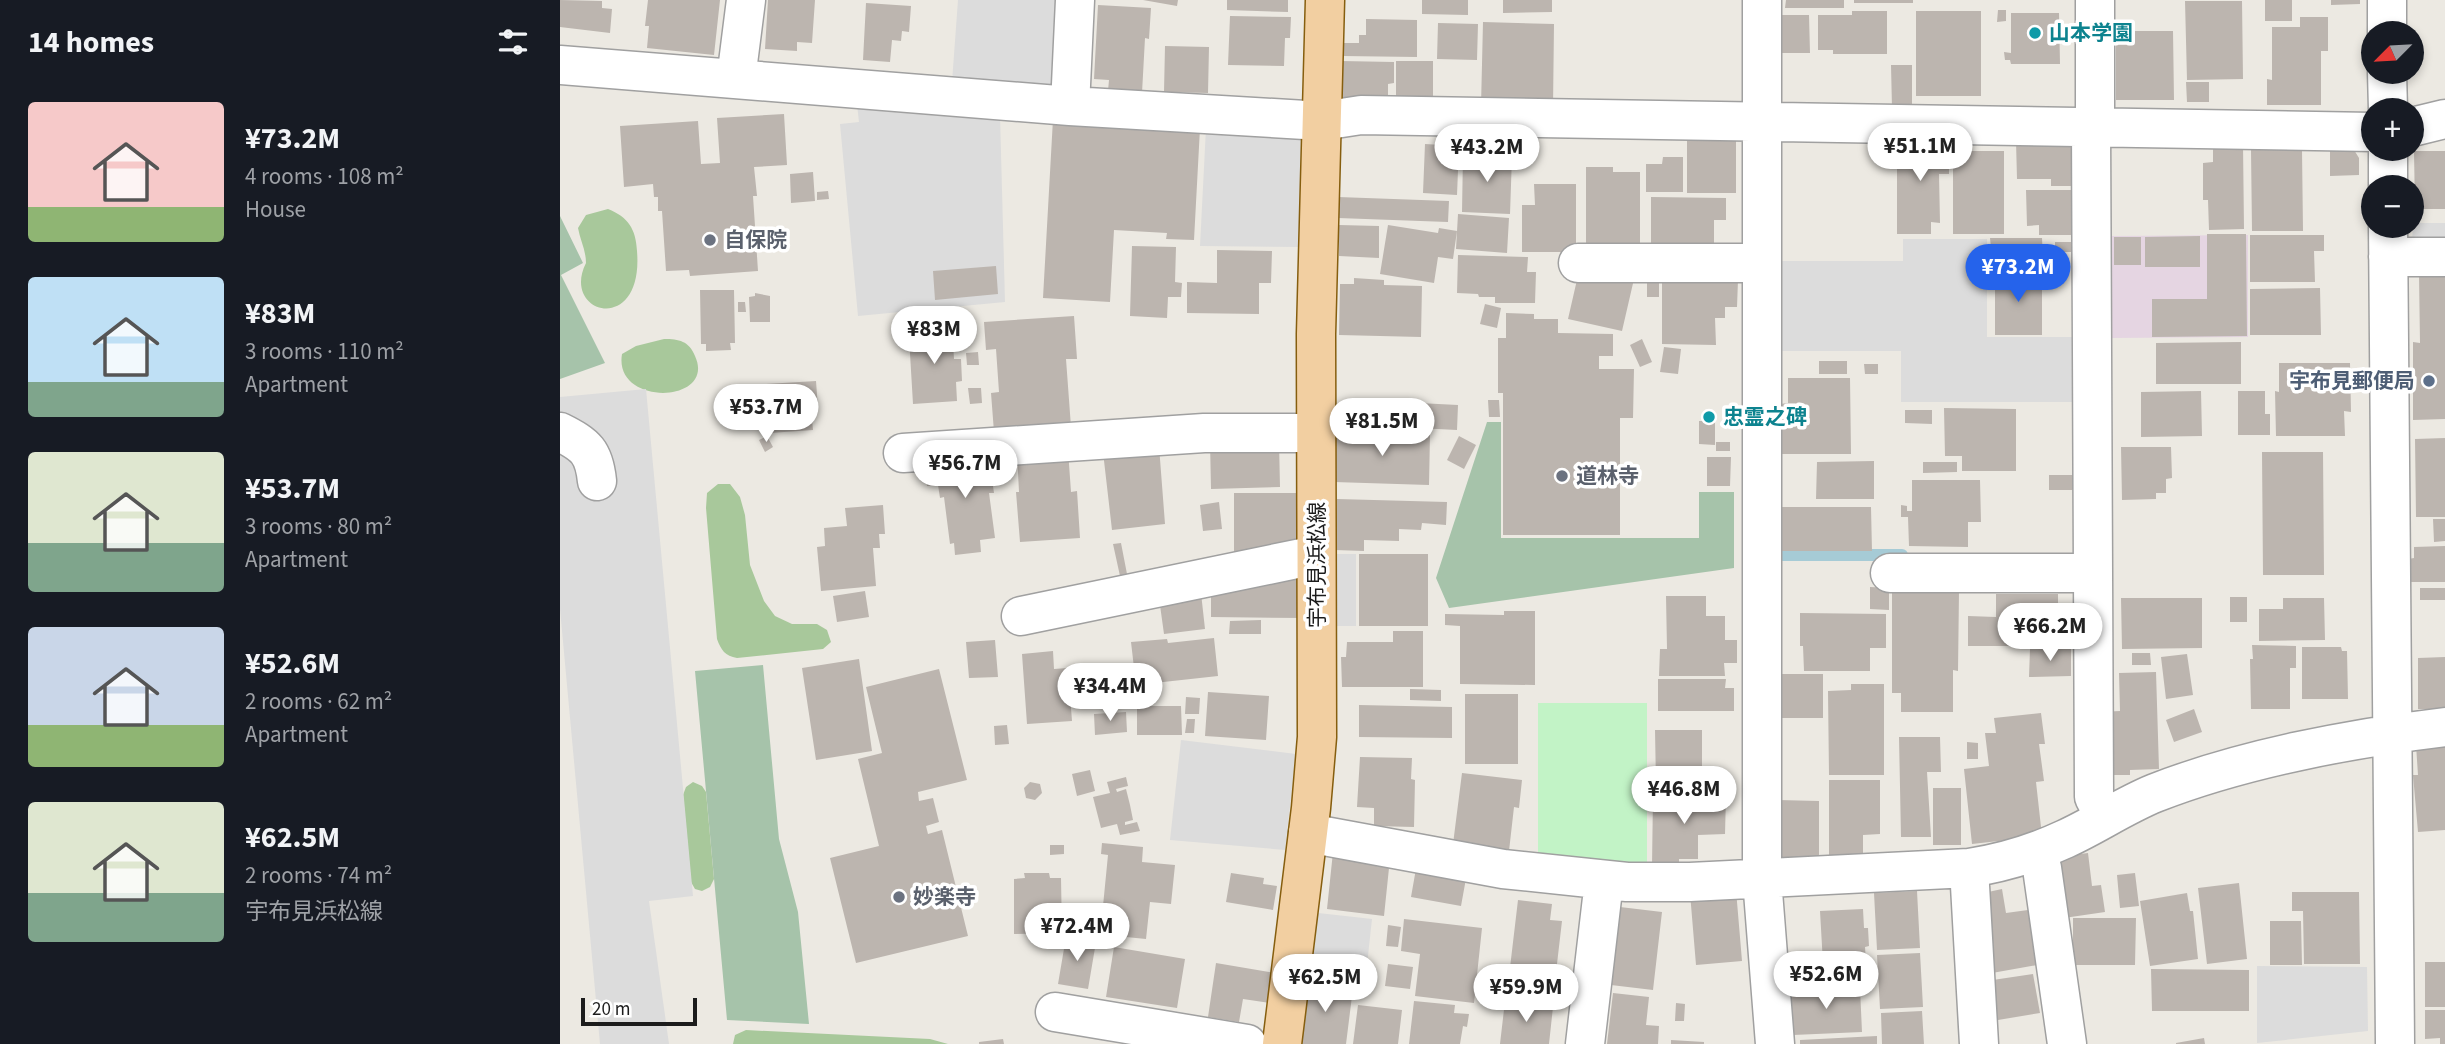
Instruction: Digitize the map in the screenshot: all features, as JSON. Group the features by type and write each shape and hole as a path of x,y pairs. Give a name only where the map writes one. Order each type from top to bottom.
{"main road":[{"name":"宇布見浜松線","path":"1282,1044 1317,737 1316,433 1325,0"}],"street":[{"path":"736,79 746,0"},
{"path":"1070,106 1075,0"},
{"path":"1762,0 1762,879 1776,1044"},
{"path":"2095,0 2094,797 2105,818"},
{"path":"2386,0 2387,21"},
{"path":"560,65 1070,106 1322,121 1361,115 2361,132"},
{"path":"2424,124 2445,119"},
{"path":"2395,1044 2388,241 2445,257"},
{"path":"1578,262 1762,263"},
{"path":"560,432 578,441 591,453 597,481"},
{"path":"903,453 1204,433 1316,433"},
{"path":"1021,617 1316,555"},
{"path":"1891,573 2093,573"},
{"path":"1308,833 1503,870 1604,881 1689,882 1969,867 2037,851 2155,793 2243,766 2393,733 2445,727"},
{"path":"2037,851 2042,868 2067,1044"},
{"path":"1969,867 1979,1044"},
{"path":"1585,1044 1604,881"},
{"path":"1055,1012 1247,1044"}],"shaded area":[{"path":"958,0 1063,0 1059,91 952,82"},
{"path":"857,104 1000,115 1005,302 858,316 840,124 859,122"},
{"path":"1206,128 1304,134 1301,247 1200,246"},
{"path":"2424,223 2445,223 2445,243 2412,243 2412,238 2424,238"},
{"path":"2248,235 2248,337 2112,338 2112,236"},
{"path":"1903,239 1987,239 1987,337 2078,337 2078,402 1901,402 1901,351 1777,351 1777,261 1903,261"},
{"path":"646,389 693,896 649,901 669,1044 600,1044 560,609 560,397"},
{"path":"1333,554 1356,554 1356,626 1333,626"},
{"path":"1181,740 1296,754 1285,850 1170,840"},
{"path":"1318,913 1372,919 1365,983 1310,977"},
{"path":"2257,966 2367,967 2368,1031 2257,1043"}],"green space":[{"path":"608,209 626,220 633,230 637,251 636,278 628,296 617,306 604,308 593,304 584,295 581,281 586,258 578,228 586,215"},
{"path":"560,216 583,263 561,275 605,363 560,379"},
{"path":"664,339 683,342 690,347 698,372 692,383 679,390 663,393 647,391 633,383 623,371 622,354 636,346"},
{"path":"1487,422 1501,422 1501,538 1699,538 1699,492 1734,492 1734,568 1449,608 1436,578"},
{"path":"718,484 730,484 740,497 745,515 750,565 764,601 775,616 792,624 817,624 827,630 831,642 823,649 737,658 729,656 722,649 717,639 706,508 707,493"},
{"path":"763,665 779,839 798,912 809,1024 727,1020 695,671"},
{"path":"1538,703 1647,703 1647,868 1538,860"},
{"path":"693,782 702,786 706,792 714,879 710,887 702,891 695,889 691,882 683,795 686,787"},
{"path":"746,1030 930,1039 948,1044 733,1044 735,1035"}],"building":[{"path":"560,0 602,1 602,8 612,9 610,33 560,27"},
{"path":"648,0 720,0 714,55 647,48 649,26 645,26"},
{"path":"768,0 815,0 812,43 797,42 797,51 765,49"},
{"path":"1143,0 1178,0 1177,6"},
{"path":"1227,0 1288,0 1288,12 1227,10"},
{"path":"1422,0 1468,0 1468,15 1422,14"},
{"path":"1503,0 1552,0 1552,12 1503,13"},
{"path":"1786,0 1844,0 1844,8 1785,8"},
{"path":"1854,0 1913,0 1913,3 1854,3"},
{"path":"2265,0 2292,0 2292,21 2265,21"},
{"path":"2331,0 2360,0 2360,4 2331,5"},
{"path":"2185,1 2242,1 2243,79 2187,80"},
{"path":"866,3 911,6 909,32 902,31 901,41 892,40 890,62 863,60"},
{"path":"1098,5 1151,8 1149,39 1145,38 1142,93 1108,91 1109,80 1094,79"},
{"path":"1998,10 2006,10 2006,21 1997,22"},
{"path":"1852,11 1887,11 1887,54 1833,54 1833,50 1818,50 1818,15 1852,15"},
{"path":"1916,11 1981,11 1981,96 1916,96"},
{"name":"山本学園","path":"2011,13 2059,13 2060,64 2011,64 2010,60 2005,60 2004,52 2011,53"},
{"path":"1781,15 1809,15 1810,53 1781,53"},
{"path":"1230,16 1291,17 1290,38 1285,38 1284,66 1228,65"},
{"path":"2300,17 2328,17 2328,51 2321,51 2321,105 2267,105 2267,79 2272,80 2272,27 2300,27"},
{"path":"1366,19 1417,20 1417,57 1342,56 1342,43 1359,43 1359,35 1366,35"},
{"path":"1483,22 1554,24 1553,107 1481,106"},
{"path":"1438,23 1478,24 1477,60 1437,59"},
{"path":"2116,31 2173,31 2174,100 2116,100"},
{"path":"1165,46 1209,47 1208,93 1164,92"},
{"path":"1341,61 1394,62 1394,83 1388,84 1388,106 1341,105"},
{"path":"1396,61 1433,61 1433,106 1396,105"},
{"path":"1891,65 1912,65 1912,108 1892,108"},
{"path":"2186,82 2209,82 2209,102 2187,102"},
{"path":"784,114 787,165 754,167 757,196 753,196 758,271 690,276 689,270 666,271 662,211 658,211 658,197 654,197 653,184 624,187 620,126 698,121 701,164 720,163 717,118"},
{"path":"1053,119 1200,128 1194,240 1166,239 1167,233 1114,230 1110,302 1043,298"},
{"path":"1687,138 1736,138 1736,193 1687,193"},
{"path":"1897,139 1949,139 1949,174 1939,174 1940,223 1931,222 1931,234 1897,234"},
{"path":"2016,141 2079,141 2079,186 2051,186 2051,179 2017,179"},
{"path":"1425,144 1459,146 1457,195 1423,193"},
{"path":"2213,144 2243,144 2244,229 2209,230 2208,200 2203,200 2203,163 2213,162"},
{"path":"2330,145 2351,145 2359,158 2359,175 2330,176"},
{"path":"2251,150 2302,150 2303,231 2252,231"},
{"path":"1953,151 2004,151 2004,234 1953,234"},
{"path":"2424,151 2445,151 2445,209 2424,209 2424,175 2414,175 2414,161 2424,161"},
{"path":"1463,154 1512,156 1510,214 1462,212"},
{"path":"1663,157 1683,157 1683,192 1646,192 1646,164 1662,164"},
{"path":"1586,167 1613,167 1613,172 1640,172 1640,246 1586,246"},
{"path":"813,172 815,201 791,203 790,174"},
{"path":"1534,184 1576,184 1576,252 1522,252 1522,205 1535,205"},
{"path":"2026,190 2074,190 2074,235 2039,235 2039,225 2027,226"},
{"path":"828,191 829,199 817,200 817,192"},
{"path":"1338,197 1449,201 1448,222 1338,218"},
{"path":"1651,197 1726,198 1726,220 1714,220 1714,253 1651,252"},
{"path":"1458,214 1509,218 1507,253 1456,249"},
{"path":"1339,225 1379,226 1379,258 1339,256"},
{"path":"1388,225 1438,233 1439,228 1457,231 1453,259 1438,257 1434,283 1380,274"},
{"path":"2207,234 2246,234 2247,336 2152,337 2152,299 2207,299"},
{"path":"2250,235 2324,235 2324,251 2314,251 2315,282 2250,282"},
{"path":"2200,236 2200,267 2145,267 2145,237"},
{"path":"2114,237 2141,237 2141,265 2114,265"},
{"path":"1990,238 2042,238 2043,258 1994,258 1994,247 1991,248"},
{"path":"2055,242 2073,242 2073,252 2055,252"},
{"path":"1132,246 1176,247 1175,282 1182,283 1181,297 1168,297 1167,318 1130,316"},
{"path":"1217,250 1272,251 1271,283 1259,283 1259,314 1187,313 1187,282 1217,283"},
{"path":"1458,255 1528,257 1527,272 1536,272 1535,303 1495,303 1495,297 1457,293"},
{"path":"996,266 998,294 935,300 933,271"},
{"path":"1579,271 1634,279 1622,331 1568,319"},
{"path":"1995,272 2042,272 2042,335 1995,335"},
{"name":"宇布見郵便局","path":"2419,274 2445,274 2445,419 2413,420 2413,342 2420,343"},
{"path":"1647,276 1659,276 1659,297 1647,297"},
{"path":"1354,278 1384,280 1384,285 1422,286 1421,337 1339,335 1340,284 1354,284"},
{"path":"1662,280 1738,280 1737,307 1725,307 1725,318 1715,318 1716,345 1662,344"},
{"path":"2320,288 2321,335 2250,335 2250,289"},
{"path":"700,290 734,290 735,343 730,343 731,350 706,351 706,344 701,344"},
{"path":"755,293 770,296 770,322 750,322 749,297 755,296"},
{"path":"738,302 745,302 746,312 738,312"},
{"path":"1485,304 1501,308 1497,328 1480,324"},
{"path":"1506,313 1534,314 1534,319 1558,319 1558,333 1613,334 1613,356 1599,356 1599,369 1634,369 1633,418 1620,418 1620,535 1503,535 1503,393 1498,393 1498,338 1506,338"},
{"path":"1074,316 1077,359 1066,359 1071,427 994,432 991,393 999,392 996,349 986,350 984,322"},
{"path":"952,324 954,359 961,359 962,381 956,382 957,401 913,404 909,337 924,336 923,326"},
{"path":"1642,339 1652,362 1640,367 1630,345"},
{"path":"2241,342 2241,384 2156,384 2156,343"},
{"path":"1664,347 1681,349 1678,374 1660,372"},
{"path":"978,352 979,365 967,365 966,353"},
{"path":"1819,361 1847,361 1847,374 1819,374"},
{"path":"2279,363 2350,363 2351,412 2344,411 2345,436 2276,436 2275,391 2279,392"},
{"path":"1864,364 1878,364 1878,374 1865,374"},
{"path":"1788,378 1850,378 1851,454 1781,454 1780,404 1788,403"},
{"path":"816,381 818,408 811,408 813,430 770,433 766,384"},
{"path":"968,388 981,388 982,403 970,404"},
{"path":"2201,391 2202,436 2141,437 2141,392"},
{"path":"2238,391 2265,391 2265,414 2270,414 2270,435 2238,435"},
{"path":"1359,400 1458,405 1457,430 1357,425"},
{"path":"1488,400 1499,400 1500,417 1489,417"},
{"path":"1944,408 2016,409 2016,471 1962,471 1962,456 1945,456"},
{"path":"1905,410 1932,410 1932,424 1905,423"},
{"path":"1699,421 1715,421 1715,445 1699,444"},
{"path":"1335,432 1430,434 1429,485 1334,482"},
{"path":"767,436 773,447 765,452 759,440"},
{"path":"1459,436 1476,445 1464,469 1447,460"},
{"path":"2445,438 2445,517 2416,517 2415,439"},
{"path":"1210,441 1279,442 1280,487 1211,489"},
{"path":"1716,442 1730,442 1730,451 1716,451"},
{"path":"1159,446 1165,524 1112,530 1103,452"},
{"path":"2121,447 2171,447 2172,478 2166,479 2166,493 2156,493 2156,499 2122,500"},
{"path":"1068,450 1071,492 1077,491 1080,538 1020,542 1016,492 1019,492 1017,453"},
{"path":"2262,452 2323,452 2324,575 2263,575"},
{"path":"984,455 986,473 991,472 994,493 989,493 995,538 980,540 981,552 955,555 954,543 950,544 944,497 940,498 938,485 927,486 924,463"},
{"path":"1707,457 1731,457 1730,486 1707,486"},
{"path":"1874,461 1874,499 1816,499 1817,462"},
{"path":"1923,462 1957,462 1957,472 1923,473"},
{"path":"2049,475 2077,475 2077,486 2072,490 2049,490"},
{"path":"1912,480 1980,480 1981,522 1968,522 1968,547 1909,546 1908,517 1901,517 1901,505 1907,506 1907,511 1912,511"},
{"path":"1234,493 1299,493 1300,551 1234,551"},
{"path":"1337,499 1447,502 1446,525 1422,523 1421,530 1399,529 1399,541 1364,540 1364,551 1335,550"},
{"path":"1219,502 1222,529 1203,531 1200,505"},
{"path":"883,505 885,534 879,534 880,548 873,548 876,586 821,591 817,547 825,546 824,528 847,526 845,508"},
{"path":"1775,507 1871,507 1872,551 1775,551"},
{"path":"2433,519 2445,519 2445,541 2434,542"},
{"path":"1121,543 1127,574 1120,576 1113,544"},
{"path":"2445,546 2445,582 2408,582 2408,559 2414,558 2414,547"},
{"path":"1359,554 1428,554 1428,626 1359,626"},
{"path":"1304,577 1304,618 1211,617 1211,586"},
{"path":"1870,587 1889,588 1889,610 1870,609"},
{"path":"2420,588 2445,588 2445,600 2420,600"},
{"path":"865,591 869,617 837,622 833,596"},
{"path":"1892,591 1959,591 1958,671 1953,670 1953,712 1901,712 1901,693 1892,693"},
{"path":"1201,593 1205,629 1164,634 1159,598"},
{"path":"1996,594 2058,594 2058,646 1968,646 1968,616 1996,617"},
{"path":"1666,596 1706,596 1706,616 1725,616 1725,640 1737,640 1737,663 1724,663 1725,676 1659,676 1660,649 1667,649"},
{"path":"2230,597 2247,597 2247,622 2230,622"},
{"path":"2121,598 2202,598 2202,648 2122,649"},
{"path":"2283,598 2324,598 2325,640 2259,641 2259,609 2283,609"},
{"path":"1504,611 1535,611 1535,685 1460,684 1460,626 1445,625 1445,614 1504,615"},
{"path":"1800,613 1886,614 1886,648 1870,648 1870,671 1804,671 1803,646 1800,646"},
{"path":"1261,620 1261,634 1229,634 1230,621"},
{"path":"1393,631 1423,631 1423,687 1342,687 1341,657 1346,657 1347,642 1393,642"},
{"path":"1214,638 1218,676 1136,685 1131,642 1167,639 1168,643"},
{"path":"995,640 998,677 969,678 966,642"},
{"path":"2252,645 2296,646 2296,668 2290,668 2290,709 2251,709"},
{"path":"2302,647 2341,647 2342,651 2347,651 2348,699 2302,699"},
{"path":"2030,649 2071,649 2071,676 2029,677"},
{"path":"1053,651 1054,669 1068,668 1072,721 1027,724 1022,654"},
{"path":"2132,653 2150,653 2151,665 2132,665"},
{"path":"2187,654 2193,695 2166,699 2161,657"},
{"path":"2445,657 2445,709 2418,709 2418,658"},
{"path":"859,659 872,751 816,760 802,668"},
{"path":"939,669 967,780 918,792 919,801 933,798 939,822 926,826 928,834 942,830 968,936 856,963 830,858 879,846 858,759 882,753 866,687"},
{"path":"2156,672 2159,769 2130,770 2130,775 2113,775 2100,712 2120,711 2119,673"},
{"path":"1778,674 1823,674 1823,718 1778,718"},
{"path":"1658,679 1726,679 1725,688 1734,688 1734,711 1658,711"},
{"path":"1851,684 1884,684 1884,775 1829,775 1828,691 1851,690"},
{"path":"1410,689 1441,690 1441,701 1410,700"},
{"path":"1208,692 1269,696 1266,740 1205,736"},
{"path":"1465,694 1518,694 1518,764 1465,764"},
{"path":"1186,697 1200,698 1199,714 1185,714"},
{"path":"1359,705 1452,707 1452,738 1359,737"},
{"path":"1137,706 1181,706 1182,735 1137,735"},
{"path":"2194,709 2202,732 2174,742 2166,720"},
{"path":"1126,712 1127,732 1095,735 1094,714"},
{"path":"2041,713 2045,744 2039,744 2044,781 2036,782 2042,836 1972,844 1964,769 1989,766 1985,733 1996,733 1994,718"},
{"path":"1187,719 1195,719 1194,733 1185,733"},
{"path":"1007,725 1009,744 995,745 994,726"},
{"path":"1655,730 1702,730 1702,784 1656,784"},
{"path":"1899,737 1940,737 1941,772 1927,772 1931,837 1901,837"},
{"path":"1967,742 1978,743 1978,759 1967,759"},
{"path":"2445,743 2445,830 2418,832 2413,775 2418,775 2416,745"},
{"path":"1360,757 1412,758 1411,779 1415,780 1414,827 1374,826 1374,808 1357,807"},
{"path":"1090,770 1095,791 1077,796 1072,774"},
{"path":"1462,773 1522,780 1519,808 1514,807 1509,851 1453,844"},
{"path":"1126,777 1128,786 1116,789 1117,792 1126,789 1130,805 1133,820 1125,822 1125,825 1137,822 1140,831 1120,835 1117,824 1101,828 1093,797 1110,793 1107,782"},
{"path":"1829,780 1880,780 1880,834 1863,835 1863,859 1829,859"},
{"path":"1030,782 1040,784 1042,793 1035,800 1026,798 1024,788"},
{"path":"1933,788 1961,788 1961,845 1933,845"},
{"path":"1653,796 1726,796 1725,834 1698,835 1698,859 1679,859 1679,866 1652,866"},
{"path":"1775,800 1819,801 1819,860 1775,860"},
{"path":"1102,843 1143,847 1142,862 1175,865 1171,904 1150,902 1146,939 1076,932 1079,904 1103,906 1108,855 1101,854"},
{"path":"1050,845 1064,845 1064,854 1050,855"},
{"path":"1333,852 1376,857 1376,866 1389,868 1384,916 1327,909"},
{"path":"2088,853 2092,886 2101,885 2105,912 2057,919 2057,857"},
{"path":"1417,863 1467,873 1461,906 1411,897"},
{"path":"1024,873 1049,873 1050,878 1061,878 1062,933 1014,934 1014,879 1025,878"},
{"path":"1231,873 1264,878 1263,884 1277,886 1273,910 1226,902"},
{"path":"2135,873 2139,906 2120,908 2117,875"},
{"path":"2239,883 2247,959 2207,964 2198,888"},
{"path":"2002,889 2006,913 2028,910 2037,965 1992,973 1979,894"},
{"path":"1736,890 1742,961 1696,965 1690,893"},
{"path":"1917,891 1920,948 1877,950 1874,893"},
{"path":"2292,892 2359,892 2360,964 2304,964 2303,911 2292,911"},
{"path":"2187,893 2190,911 2193,911 2198,959 2150,966 2140,901"},
{"path":"1518,900 1552,904 1550,920 1562,921 1555,981 1509,976"},
{"path":"1620,907 1662,912 1653,990 1611,985"},
{"path":"1863,909 1864,928 1868,928 1869,946 1865,947 1867,979 1824,981 1820,911"},
{"path":"2073,918 2136,918 2135,965 2073,965"},
{"path":"1404,919 1482,928 1474,1003 1415,996 1420,954 1401,951"},
{"path":"2270,921 2301,921 2302,965 2270,965"},
{"path":"1388,925 1401,927 1398,947 1386,946"},
{"path":"1066,937 1096,942 1088,989 1058,984"},
{"path":"1114,947 1185,959 1177,1008 1106,997"},
{"path":"1920,953 1923,1007 1880,1009 1877,955"},
{"path":"2425,962 2445,962 2445,1007 2425,1007"},
{"path":"1216,963 1275,973 1270,1003 1243,999 1239,1022 1208,1017"},
{"path":"1388,964 1413,967 1410,989 1385,986"},
{"path":"2151,969 2249,970 2249,1011 2152,1011"},
{"path":"2033,974 2040,1013 1992,1021 1986,981"},
{"path":"1305,982 1353,988 1346,1044 1298,1044"},
{"path":"1860,988 1862,1032 1793,1035 1792,1011 1788,1011 1787,992"},
{"path":"1613,993 1649,997 1646,1025 1659,1026 1658,1044 1607,1044"},
{"path":"1414,1001 1455,1005 1454,1013 1469,1014 1467,1027 1463,1026 1460,1044 1409,1044"},
{"path":"1505,1001 1553,1007 1549,1044 1500,1044"},
{"path":"1676,1003 1685,1004 1684,1021 1675,1021"},
{"path":"1358,1005 1402,1010 1398,1044 1353,1044"},
{"path":"2425,1010 2445,1010 2445,1044 2440,1044 2440,1038 2425,1039"},
{"path":"1922,1011 1924,1044 1882,1044 1881,1013"},
{"path":"1877,1036 1877,1044 1800,1044 1800,1040"},
{"path":"2204,1038 2205,1044 2176,1044 2176,1043"},
{"path":"1003,1039 1004,1044 979,1044 979,1042"},
{"path":"1671,1040 1704,1042 1704,1044 1671,1044"}],"waterway":[{"path":"1780,555 1902,555"}],"place":[{"name":"山本学園","path":"2035,33"},
{"name":"自保院","path":"710,240"},
{"name":"宇布見郵便局","path":"2429,381"},
{"name":"忠霊之碑","path":"1709,417"},
{"name":"道林寺","path":"1562,476"},
{"name":"妙楽寺","path":"899,897"}]}
